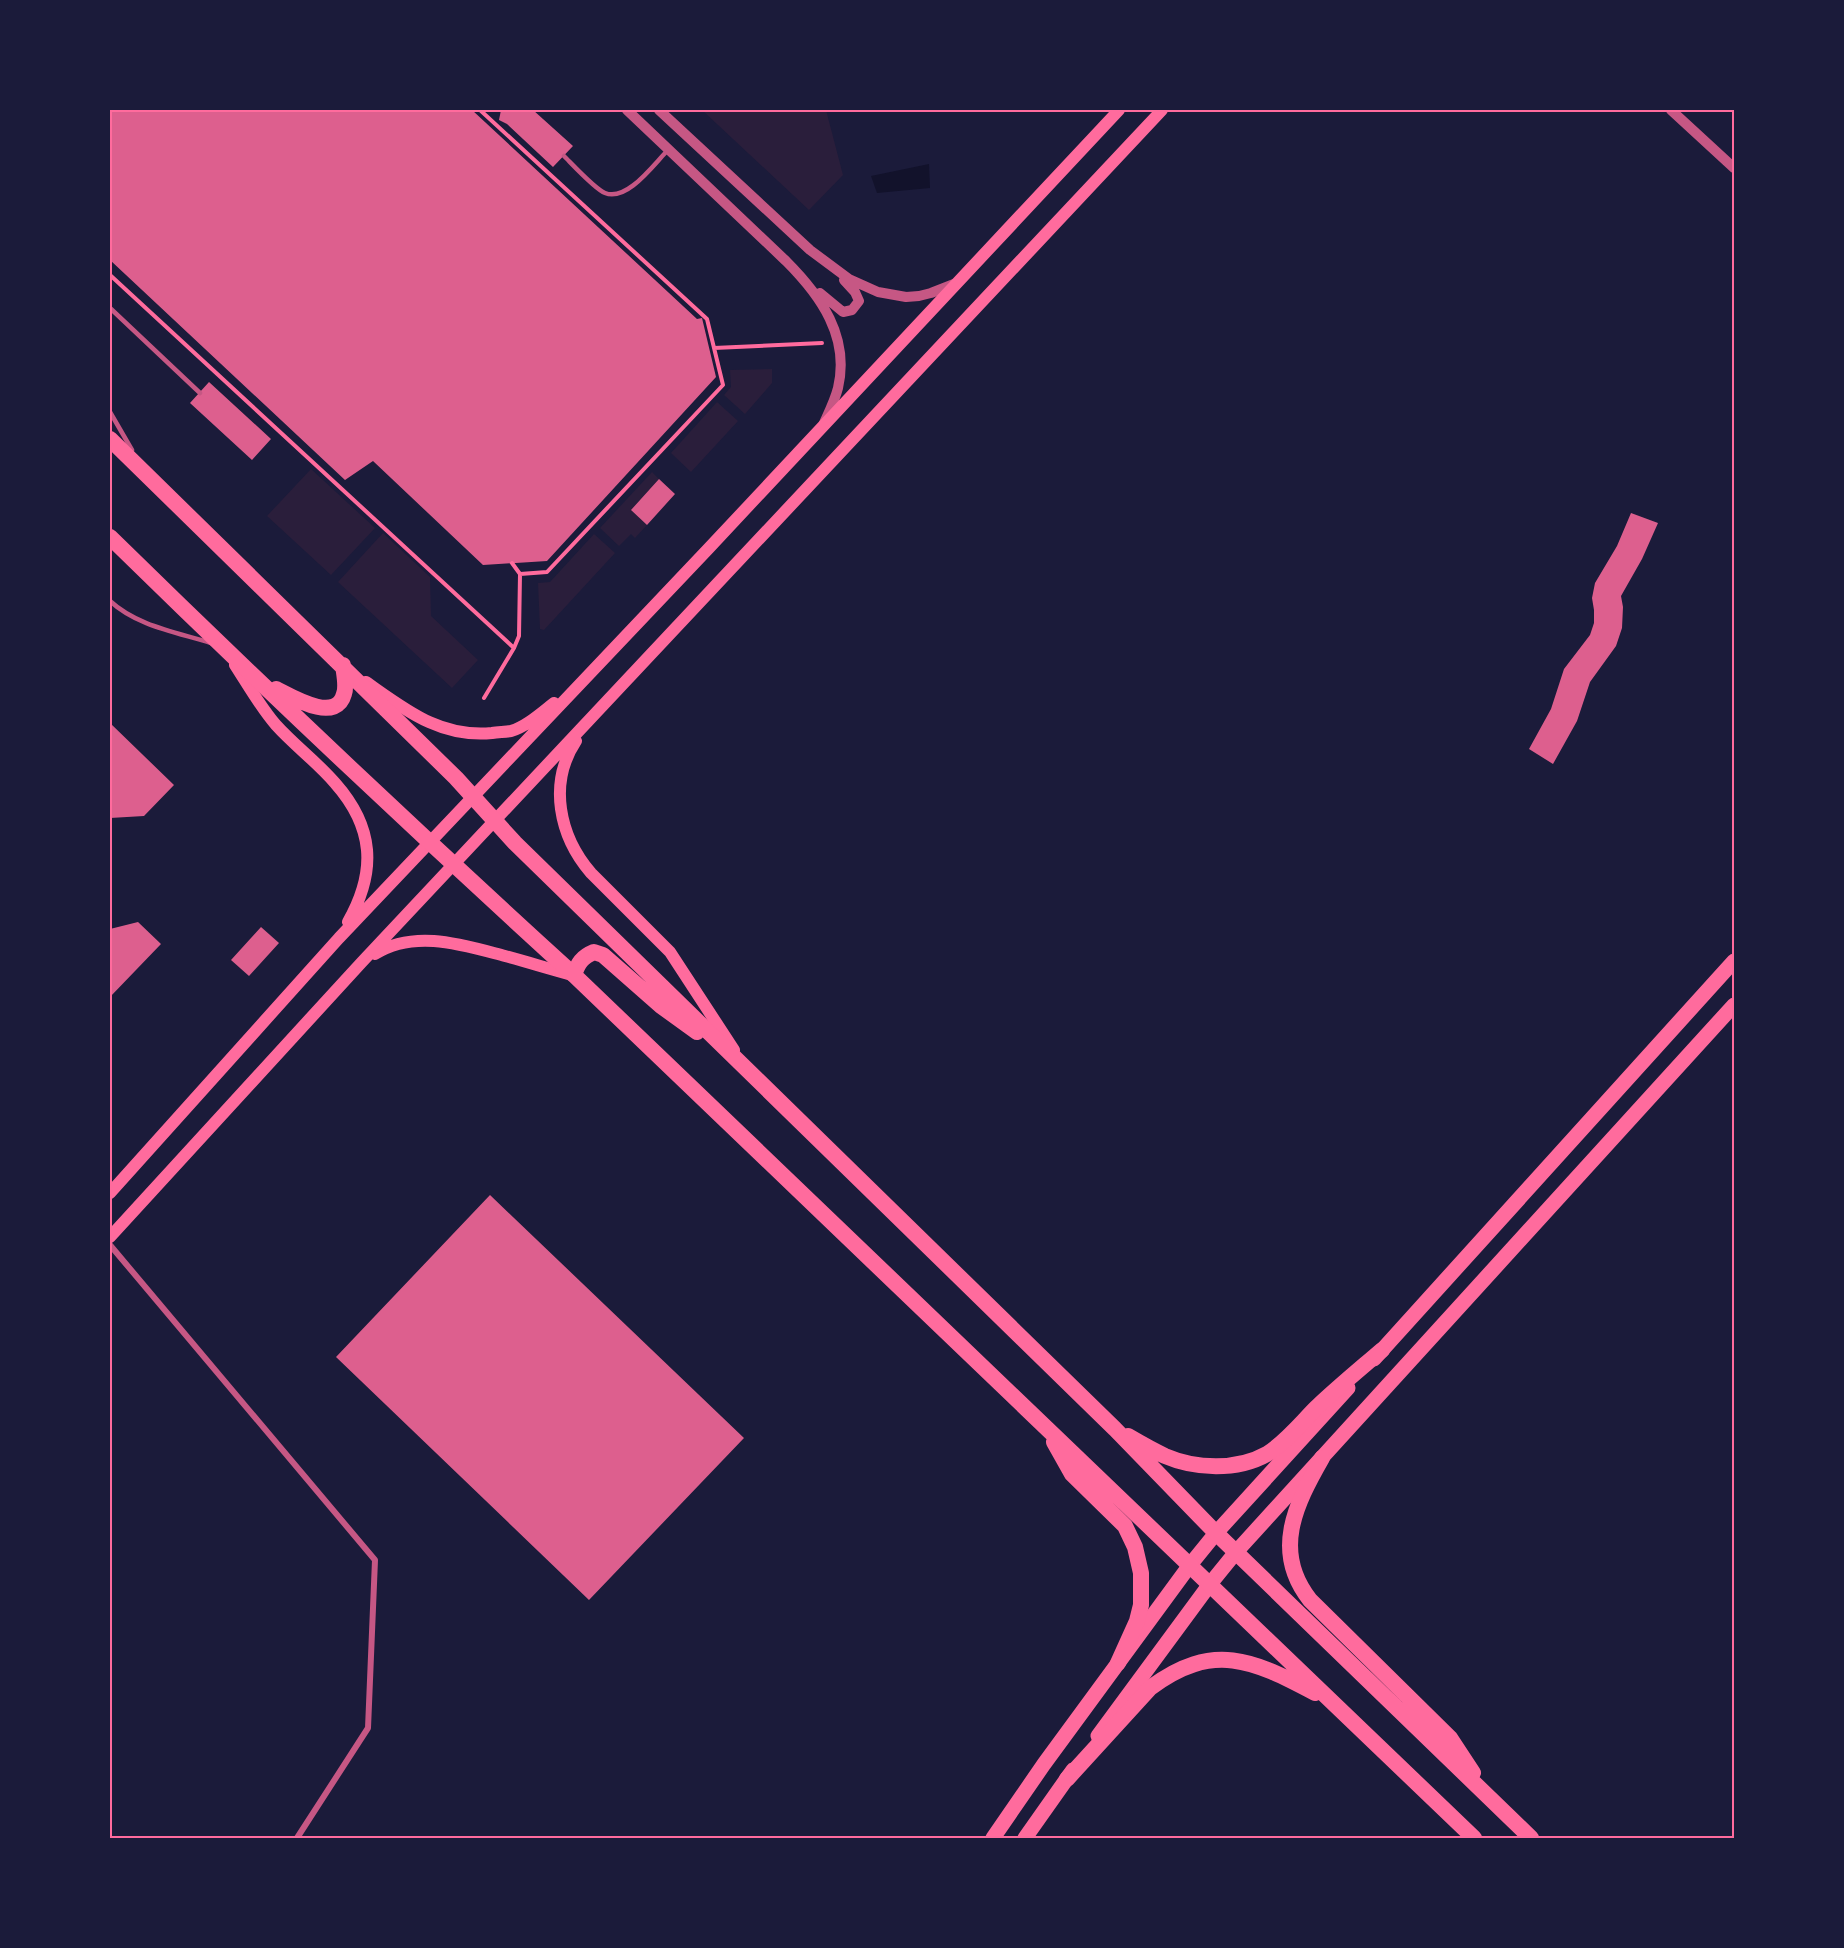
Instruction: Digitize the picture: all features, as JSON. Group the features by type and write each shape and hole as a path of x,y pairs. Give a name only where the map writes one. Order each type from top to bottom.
{"highway":[{"path":"110,439 343,665 456,778 515,843 1115,1429 1216,1533 1531,1839"},
{"path":"110,537 222,647 574,975 1474,1839"},
{"path":"262,682 309,705 321,708 331,707 339,703 344,695 343,665"},
{"path":"574,975 577,964 584,956 594,952 603,956 661,1006 744,1066"},
{"path":"1115,1429 1167,1456 1185,1462 1210,1467 1249,1461 1266,1454 1282,1442 1382,1350"},
{"path":"1047,1428 1072,1474 1125,1526 1135,1547 1141,1573 1141,1605 1137,1621 1118,1663"},
{"path":"1322,1458 1303,1491 1291,1527 1292,1562 1302,1590 1449,1738 1490,1799"},
{"path":"1067,1779 1150,1688 1164,1678 1197,1663 1231,1660 1262,1666 1333,1702"}],"main road":[{"path":"110,1192 339,938 1119,110"},
{"path":"110,1237 361,963 1162,110"},
{"path":"222,647 275,724 334,782 358,815 367,849 366,880 361,897 339,938"},
{"path":"343,665 418,718 445,729 475,734 511,731 531,720 584,680"},
{"path":"594,714 570,750 561,776 559,792 564,829 579,859 591,873 670,952 744,1066"},
{"path":"361,963 395,945 416,941 439,942 462,945 574,975"},
{"path":"993,1839 1044,1764 1216,1533 1734,961"},
{"path":"1024,1839 1210,1584 1236,1552 1734,1005"}],"street":[{"path":"627,110 833,305 843,312 848,312 857,306 858,297 836,272 659,110"},
{"path":"1671,110 1734,168"},
{"path":"836,272 878,292 906,297 919,296 954,284"},
{"path":"802,277 830,318 841,354 841,373 837,391 824,425"},
{"path":"110,1245 375,1560 368,1728 297,1839"}],"lane":[{"path":"564,156 601,191 613,195 633,186 669,149"},
{"path":"110,308 200,393"},
{"path":"110,412 143,471"},
{"path":"110,601 140,621 222,647"}],"path":[{"path":"480,110 707,319 723,385 547,572 520,574"},
{"path":"110,275 514,648"},
{"path":"714,348 822,343"},
{"path":"484,698 519,636 520,574 512,563"}],"shaded area":[{"path":"702,110 826,110 843,175 809,210"},
{"path":"929,164 930,188 877,193 871,176"},
{"path":"772,369 772,383 745,414 724,395 731,387 730,370"},
{"path":"717,402 738,421 691,472 671,453"},
{"path":"311,469 375,528 331,575 267,516"},
{"path":"652,472 659,479 631,510 647,525 635,538 631,534 619,546 600,528"},
{"path":"383,533 430,577 431,616 478,660 452,688 338,582"},
{"path":"594,534 615,553 544,630 540,629 538,583 550,582"}],"building":[{"path":"110,110 472,110 697,319 702,318 716,377 547,561 483,565 373,461 345,480 110,260"},
{"path":"501,110 533,110 573,146 553,167 507,124 499,120"},
{"path":"209,382 271,439 252,460 190,403"},
{"path":"659,479 675,494 647,525 631,510"},
{"path":"1631,513 1658,523 1642,559 1621,596 1622,628 1616,646 1590,682 1577,721 1553,764 1529,749 1551,709 1564,669 1590,635 1594,623 1592,598 1595,583 1617,546"},
{"path":"110,723 174,785 144,816 110,818"},
{"path":"138,922 161,944 110,997 110,929"},
{"path":"261,927 279,943 249,976 231,960"},
{"path":"490,1195 744,1438 589,1600 336,1357"}]}
